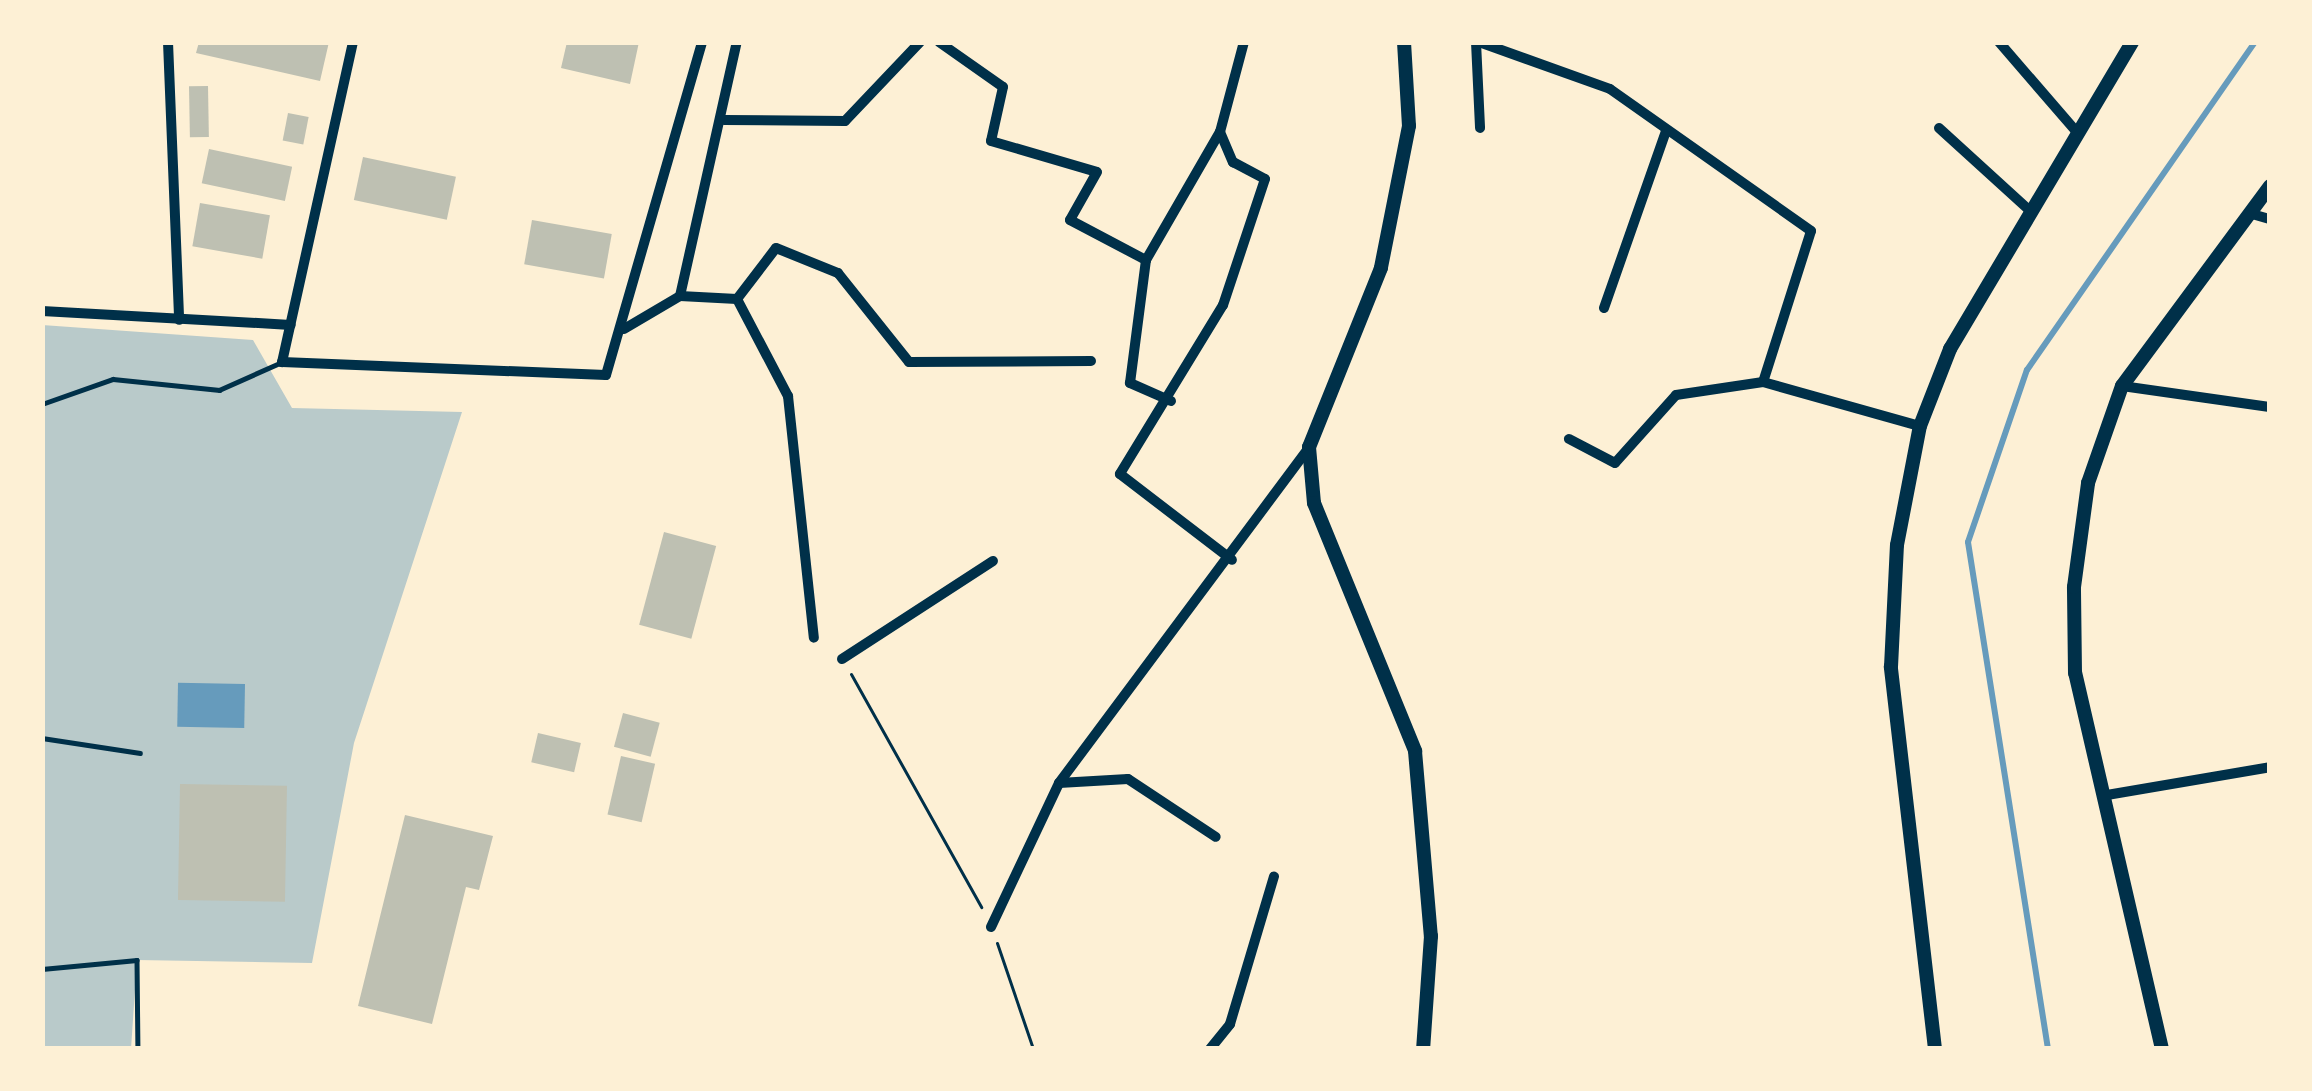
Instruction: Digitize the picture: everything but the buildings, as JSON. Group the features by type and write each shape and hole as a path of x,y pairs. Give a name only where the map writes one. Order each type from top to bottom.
{"street":[{"path":"168,42 179,320"},
{"path":"353,42 282,362 606,375 624,329 702,42"},
{"path":"680,296 724,120 737,42"},
{"path":"724,120 845,121 920,42"},
{"path":"939,42 1003,87 991,141 1097,172 1070,220 1146,260"},
{"path":"1171,401 1130,383 1146,260 1220,133 1244,42"},
{"path":"992,927 1059,783 1232,560 1309,447 1381,268 1409,126 1404,42"},
{"path":"1999,42 2075,130"},
{"path":"1935,1049 1891,667 1897,545 1920,426 2027,208 2132,42"},
{"path":"1480,128 1484,43 1610,89 1811,231 1763,382"},
{"path":"1939,128 2027,208"},
{"path":"1604,308 1666,131"},
{"path":"1220,133 1233,162 1265,179 1223,305 1171,401 1120,474 1232,560"},
{"path":"2162,1049 2107,795 2075,673 2074,587 2088,483 2122,386 2270,186"},
{"path":"2252,214 2270,219"},
{"path":"737,299 776,248 838,273 909,362 1090,361"},
{"path":"624,329 680,296 737,299"},
{"path":"737,299 788,396 814,638"},
{"path":"42,310 291,325"},
{"path":"1569,439 1615,463 1676,395 1763,382 1920,426"},
{"path":"2122,386 2270,407"},
{"path":"1309,447 1314,503 1415,751 1431,936 1423,1049"},
{"path":"842,659 993,561"},
{"path":"2107,795 2270,767"},
{"path":"1059,783 1128,779 1216,837"},
{"path":"1210,1049 1230,1024 1274,876"}],"lane":[{"path":"42,404 113,379 219,390 282,362"},
{"path":"42,738 140,753"},
{"path":"42,969 136,960 138,1049"}],"path":[{"path":"842,659 992,927 1033,1049"}],"shaded area":[{"path":"42,325 253,340 292,408 462,412 354,743 312,963 137,960 131,1049 42,1049"}],"water":[{"path":"178,683 245,684 244,728 177,727"}],"waterway":[{"path":"2048,1049 1968,542 2027,370 2255,42"}]}
